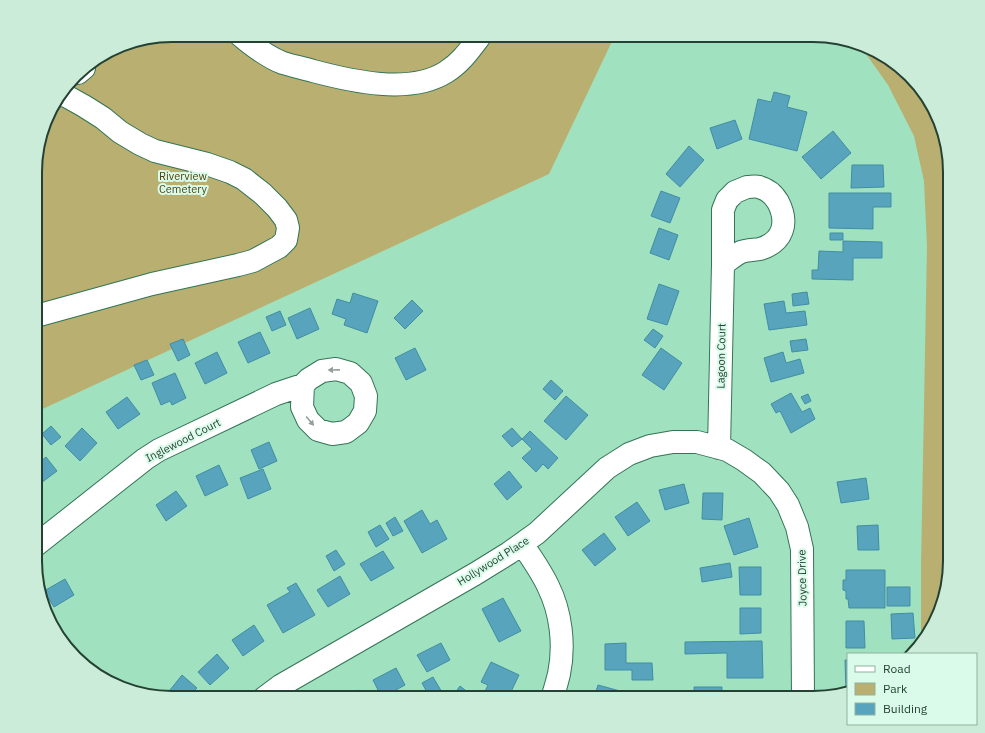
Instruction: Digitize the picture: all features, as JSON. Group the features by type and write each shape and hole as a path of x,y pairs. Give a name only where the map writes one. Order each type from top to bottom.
{"street":[{"path":"249,42 267,55 283,63 332,76 387,84 416,83 432,79 446,72 462,59 475,42"},
{"path":"42,314 152,284 253,261 279,247 286,240 288,228 286,220 277,208 264,194 244,179 230,172 206,164 155,152 120,132 103,118 67,96"},
{"name":"Lagoon Court","path":"718,448 723,264"},
{"name":"Inglewood Court","path":"42,540 145,459 160,450 276,394 303,385"},
{"name":"Hollywood Place","path":"273,691 475,574 522,544 537,533 607,468 629,454 650,446 673,442 697,442 718,448"},
{"name":"Joyce Drive","path":"718,448 727,450 744,460 762,474 779,491 788,505 797,527 802,549 803,691"},
{"path":"522,544 549,587 557,611 561,636 561,659 559,674 554,691"}],"green space":[{"name":"Riverview Cemetery","path":"172,42 612,42 549,174 42,409 42,172 44,146 55,114 74,86 86,74 114,55 138,46"},
{"path":"865,53 878,59 905,80 926,107 939,138 943,163 943,570 939,595 926,626 921,633 927,246 924,181 914,136 888,85"}],"building":[{"path":"774,92 790,96 787,107 807,112 797,151 749,139 758,99 771,102"},
{"path":"735,120 742,139 717,149 710,128"},
{"path":"833,131 851,153 821,179 802,157"},
{"path":"689,146 704,160 680,187 666,174"},
{"path":"852,165 883,165 884,187 851,188"},
{"path":"661,191 680,198 670,223 651,216"},
{"path":"829,193 891,193 891,207 873,207 873,229 829,228"},
{"path":"659,228 678,235 669,260 650,253"},
{"path":"830,233 843,233 843,240 830,240"},
{"path":"843,241 882,242 882,258 853,258 853,280 812,279 812,270 818,270 819,251 843,252"},
{"path":"659,284 679,291 667,325 647,319"},
{"path":"807,292 809,304 793,306 792,294"},
{"path":"353,293 378,301 367,333 344,325 346,319 332,314 337,299 350,303"},
{"path":"412,300 423,311 405,329 394,318"},
{"path":"784,301 786,313 805,311 807,325 769,330 764,304"},
{"path":"310,308 319,329 297,339 288,318"},
{"path":"280,311 286,325 272,331 266,317"},
{"path":"653,329 663,336 655,348 644,340"},
{"path":"260,332 270,353 248,363 238,342"},
{"path":"183,339 190,355 178,361 170,344"},
{"path":"806,339 808,350 792,352 790,341"},
{"path":"415,348 426,370 406,380 395,358"},
{"path":"661,348 682,363 664,390 642,375"},
{"path":"217,352 227,373 205,384 195,363"},
{"path":"783,352 786,363 800,359 804,373 771,382 764,358"},
{"path":"147,360 154,375 141,380 134,365"},
{"path":"175,373 186,398 172,405 170,401 161,405 152,383"},
{"path":"551,380 563,391 555,400 543,389"},
{"path":"791,393 802,412 810,408 815,419 791,433 780,411 776,413 771,404"},
{"path":"808,394 811,401 805,404 801,397"},
{"path":"566,396 588,415 566,440 544,421"},
{"path":"127,397 140,414 118,429 106,412"},
{"path":"51,426 61,437 51,445 42,434"},
{"path":"82,428 97,443 80,461 65,446"},
{"path":"512,428 522,439 512,447 502,436"},
{"path":"530,431 558,458 548,469 543,464 536,472 522,458 532,449 522,439"},
{"path":"269,442 277,461 259,469 251,450"},
{"path":"46,457 57,471 42,482 42,460"},
{"path":"219,465 228,485 205,496 196,476"},
{"path":"263,469 271,489 248,499 240,478"},
{"path":"509,471 522,487 507,500 494,484"},
{"path":"866,478 869,499 841,503 837,482"},
{"path":"684,484 689,503 665,510 659,490"},
{"path":"176,491 187,506 166,521 156,505"},
{"path":"703,493 723,493 722,520 702,519"},
{"path":"637,502 650,521 628,536 615,517"},
{"path":"422,510 430,524 437,520 447,539 422,553 404,521"},
{"path":"395,517 403,531 393,536 386,523"},
{"path":"749,518 758,547 734,555 724,526"},
{"path":"380,525 389,539 376,547 368,532"},
{"path":"878,525 879,550 858,550 857,526"},
{"path":"604,533 616,549 595,566 582,550"},
{"path":"336,550 345,564 334,571 326,556"},
{"path":"383,551 394,568 371,581 360,564"},
{"path":"730,563 732,577 702,582 700,568"},
{"path":"739,567 761,567 761,595 740,595"},
{"path":"846,570 885,570 885,608 849,608 848,599 846,599 846,591 843,590 843,580 846,580"},
{"path":"340,576 350,594 328,607 317,590"},
{"path":"65,579 74,595 54,607 45,590"},
{"path":"296,583 315,615 283,633 267,605 290,592 287,588"},
{"path":"887,587 910,587 910,606 887,606"},
{"path":"503,598 521,631 499,642 482,609"},
{"path":"740,608 761,608 761,633 740,634"},
{"path":"913,613 915,638 892,639 891,614"},
{"path":"846,621 864,621 865,648 846,648"},
{"path":"254,625 264,641 243,656 232,640"},
{"path":"762,641 763,678 727,678 727,653 685,654 685,642"},
{"path":"441,643 450,660 427,672 417,655"},
{"path":"626,643 626,663 652,663 653,680 632,680 632,670 605,670 605,644"},
{"path":"217,654 229,668 210,685 198,672"},
{"path":"845,660 847,660 847,686"},
{"path":"491,662 519,675 511,691 485,691 488,685 481,682"},
{"path":"396,668 405,685 394,691 378,691 373,680"},
{"path":"182,675 197,688 194,691 169,691"},
{"path":"433,677 441,691 426,691 422,683"},
{"path":"598,685 620,691 596,691"},
{"path":"460,686 466,691 456,691"},
{"path":"694,687 722,687 722,691 694,691"}]}
